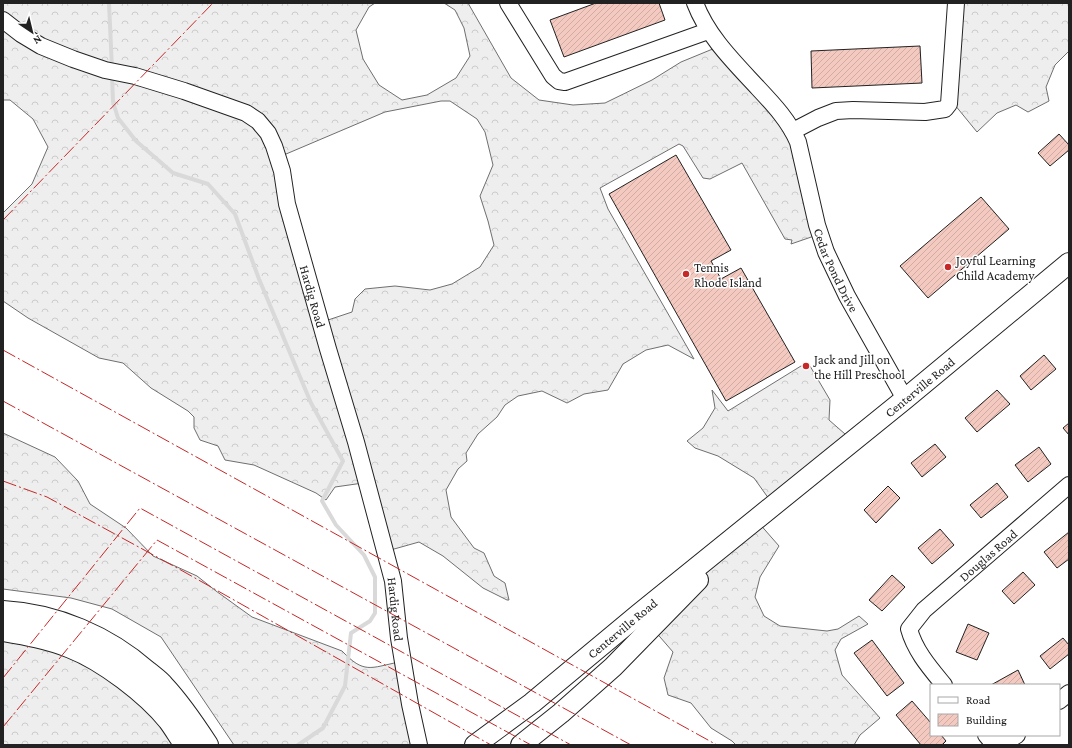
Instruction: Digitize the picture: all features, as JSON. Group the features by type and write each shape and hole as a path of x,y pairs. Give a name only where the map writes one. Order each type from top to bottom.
{"highway":[{"path":"3,612 23,613 65,624 101,640 135,661 163,685 207,745"},
{"path":"3,630 35,635 72,647 110,668 138,690 168,719 186,745"}],"main road":[{"name":"Centerville Road","path":"475,745 532,703 639,614 905,399 1069,263"},
{"name":"Centerville Road","path":"521,745 561,713 613,666 768,510"}],"street":[{"path":"508,3 544,64 553,76 559,81 565,82 708,31"},
{"name":"Cedar Pond Drive","path":"695,3 708,31 725,52 778,109 793,131 798,142 817,225 826,252 847,296 905,399"},
{"path":"793,131 818,118 836,111 925,112 944,110 949,104 956,3"},
{"name":"Hardig Road","path":"3,20 21,34 41,46 105,70 126,74 184,91 246,113 264,127 274,146 282,171 287,204 356,442 393,581 399,638 410,704 419,745"},
{"name":"Douglas Road","path":"943,684 929,667 915,646 909,629 924,610 1069,485"},
{"path":"1060,700 1069,693"},
{"path":"987,736 991,741 998,742 1010,740 1016,736"}],"green space":[{"path":"3,3 375,3 369,7 356,30 363,59 379,85 402,100 427,95 456,78 470,56 464,28 455,10 444,3 468,3 511,78 539,100 573,105 605,103 652,80 681,62 720,46 794,132 820,234 791,244 792,240 785,239 742,163 710,179 703,178 683,146 679,144 600,188 608,209 694,359 668,345 646,350 623,364 608,390 584,394 567,403 542,391 518,396 505,405 497,417 478,434 466,453 467,461 458,469 446,490 451,517 474,548 484,553 494,576 505,583 509,600 507,600 483,588 443,556 419,542 387,551 363,483 335,487 326,500 316,493 254,465 225,460 218,446 200,440 194,428 194,417 188,411 151,388 123,363 99,358 28,318 3,301 3,213 32,184 48,147 33,119 10,100 3,100","holes":["441,101 450,101 477,119 485,132 493,165 480,196 494,245 480,267 452,284 430,290 395,286 365,289 355,299 352,312 322,322 279,157 385,112"]},
{"path":"957,3 1069,3 1069,51 1055,65 1046,87 1049,101 1028,112 1016,105 997,113 977,132 950,99"},
{"path":"801,366 810,366 830,400 829,420 853,441 774,506 754,478 718,456 695,448 687,441 703,428 715,408 712,390 728,411"},
{"path":"3,433 55,457 78,481 90,504 126,528 153,556 197,576 252,617 342,651 362,666 374,667 399,662 419,745 234,745 161,637 112,609 71,598 3,589"},
{"path":"758,522 779,546 760,577 755,597 764,616 780,626 827,631 838,629 859,616 868,624 841,639 835,650 842,675 880,718 860,735 854,745 736,745 711,728 691,703 668,695 664,678 673,652 641,615"},
{"path":"3,630 8,630 131,685 181,745 3,745"}],"building":[{"path":"596,3 659,3 665,20 564,57 550,20"},
{"path":"920,46 922,83 812,88 811,51"},
{"path":"1059,134 1069,145 1069,150 1050,166 1038,153"},
{"name":"Tennis Rhode Island","path":"676,155 731,250 711,261 721,279 741,268 795,362 726,401 609,194"},
{"path":"981,197 1009,229 928,298 900,266"},
{"path":"1044,355 1056,369 1031,390 1020,376"},
{"path":"997,390 1010,404 977,432 965,418"},
{"path":"1069,423 1069,435 1063,428"},
{"path":"935,444 946,457 922,477 911,463"},
{"path":"1039,447 1051,464 1028,482 1015,465"},
{"path":"997,483 1008,497 981,518 970,505"},
{"path":"888,486 900,498 876,523 864,510"},
{"path":"940,529 954,545 932,564 918,548"},
{"path":"1069,532 1069,559 1057,568 1044,552"},
{"path":"1023,572 1035,585 1014,604 1002,591"},
{"path":"892,575 905,587 882,611 869,600"},
{"path":"968,624 989,633 977,660 956,652"},
{"path":"1063,638 1069,645 1069,654 1050,669 1040,656"},
{"path":"872,640 904,683 887,696 854,653"},
{"path":"1018,670 1025,684 993,684"},
{"path":"912,701 930,722 930,736 942,736 946,741 942,745 921,745 896,715"}],"waterway":[{"path":"109,3 112,69"},
{"path":"112,75 113,102 118,118 136,141 173,173 208,184 235,214 259,279 311,403 343,461 322,501 336,525 364,555 375,577 375,613 370,621 351,633 345,686 323,728 298,745"}],"power":[{"path":"3,220 213,3"},
{"path":"3,350 717,745"},
{"path":"3,401 631,745"},
{"path":"3,481 47,497 179,569 491,745"},
{"path":"3,678 140,508 571,745"},
{"path":"3,727 157,540 531,745"}],"place":[{"name":"Joyful Learning Child Academy","path":"948,267"},
{"name":"Tennis Rhode Island","path":"686,274"},
{"name":"Jack and Jill on the Hill Preschool","path":"806,366"}]}
